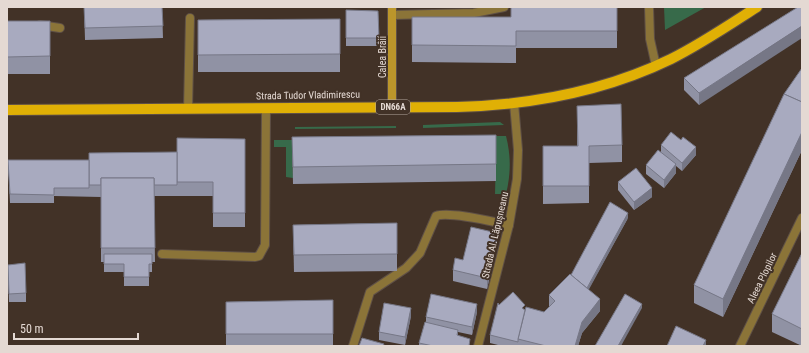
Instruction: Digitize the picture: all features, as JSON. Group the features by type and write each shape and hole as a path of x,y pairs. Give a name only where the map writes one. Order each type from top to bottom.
{"main road":[{"name":"Strada Tudor Vladimirescu","path":"7,110 482,106 514,103 586,89 656,66 690,49 757,7"},
{"name":"Calea Brăii","path":"392,11 392,107"}],"street":[{"path":"392,11 474,13 504,7"},
{"path":"649,7 650,40 656,66"},
{"path":"188,109 190,18"},
{"path":"30,24 60,28"},
{"name":"Strada Al. Lăpușneanu","path":"478,346 509,225 518,179 518,150 514,103"},
{"path":"162,254 255,257 259,256 262,252 265,245 266,108"},
{"path":"352,346 370,292 406,268 420,253 436,216 441,214 509,225"},
{"name":"Aleea Plopilor","path":"740,346 802,218"}],"green space":[{"path":"664,7 706,7 665,30"},
{"path":"500,122 504,125 423,128 423,125"},
{"path":"396,126 396,128 295,129 295,127"},
{"path":"489,136 506,136 510,165 506,194 495,194 496,152"},
{"path":"274,140 306,140 292,155 293,178 286,177 286,147 274,147"}],"building":[{"path":"84,7 162,7 163,26 85,28"},
{"path":"511,7 617,7 617,31 516,31 516,46 412,45 412,17 511,17"},
{"path":"798,7 802,7 802,26 699,93 684,78"},
{"path":"346,10 378,11 379,38 346,38"},
{"path":"340,19 340,54 198,55 198,20"},
{"path":"7,21 50,21 50,56 7,57"},
{"path":"802,68 802,102 784,94"},
{"path":"784,94 802,102 802,132 723,299 694,285"},
{"path":"621,104 622,145 589,146 589,186 543,186 543,146 578,146 577,106"},
{"path":"671,132 681,140 683,137 696,147 682,163 661,145"},
{"path":"496,135 496,164 293,167 292,137"},
{"path":"177,138 245,139 245,213 213,213 213,182 177,182"},
{"path":"658,150 676,164 664,180 646,165"},
{"path":"177,152 177,185 154,185 154,178 101,178 101,185 89,185 89,153"},
{"path":"8,160 89,160 89,188 54,188 54,195 10,194"},
{"path":"636,168 652,188 634,202 618,182"},
{"path":"101,178 154,178 155,248 101,248"},
{"path":"610,202 628,213 587,288 571,275"},
{"path":"397,223 397,254 294,255 293,225"},
{"path":"471,227 497,233 487,278 453,270 455,258 463,260"},
{"path":"802,253 802,329 772,314"},
{"path":"104,254 152,254 152,264 149,264 149,277 124,277 124,264 104,264"},
{"path":"25,263 26,293 9,294 8,265"},
{"path":"570,274 600,299 582,322 575,346 546,346 518,339 526,307 544,312 555,301 549,295"},
{"path":"513,292 525,305 522,308 525,310 518,342 490,335 498,303 499,305"},
{"path":"431,294 477,304 472,327 426,317"},
{"path":"625,294 642,304 618,346 595,346"},
{"path":"333,300 333,334 226,334 226,302"},
{"path":"384,303 411,308 405,337 379,332"},
{"path":"425,322 458,330 457,335 470,339 469,346 433,346 419,343"},
{"path":"676,326 706,340 703,346 667,346"},
{"path":"362,338 384,344 383,346 359,346"}]}
